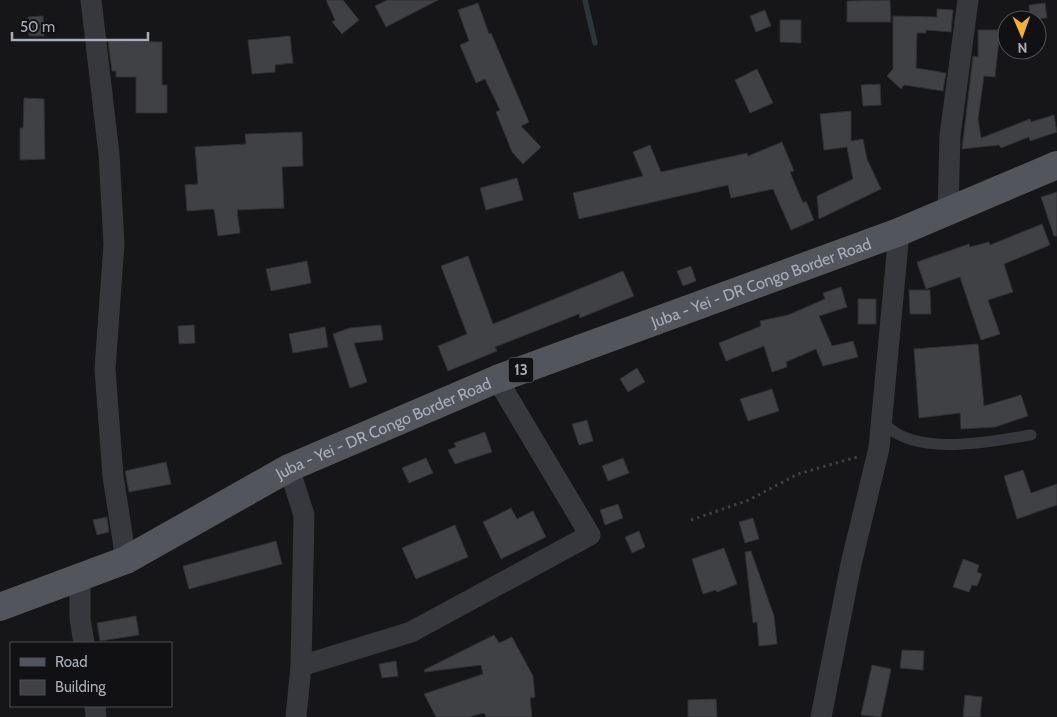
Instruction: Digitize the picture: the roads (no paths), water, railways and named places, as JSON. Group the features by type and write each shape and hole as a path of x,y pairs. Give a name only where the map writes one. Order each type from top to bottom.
{"main road":[{"name":"Juba - Yei - DR Congo Border Road","path":"0,607 126,560 289,468 497,379 899,232 1057,165"}],"street":[{"path":"91,0 109,154 114,244 105,369 113,476 126,560"},
{"path":"948,212 950,136 968,0"},
{"path":"821,717 851,564 879,448 899,232"},
{"path":"301,666 410,632 590,535 497,379"},
{"path":"289,468 304,515 301,666 296,717"},
{"path":"80,577 80,619 84,642"}],"lane":[{"path":"881,420 896,433 912,439 933,443 960,444 1031,435"}],"waterway":[{"path":"585,0 595,43"}]}
